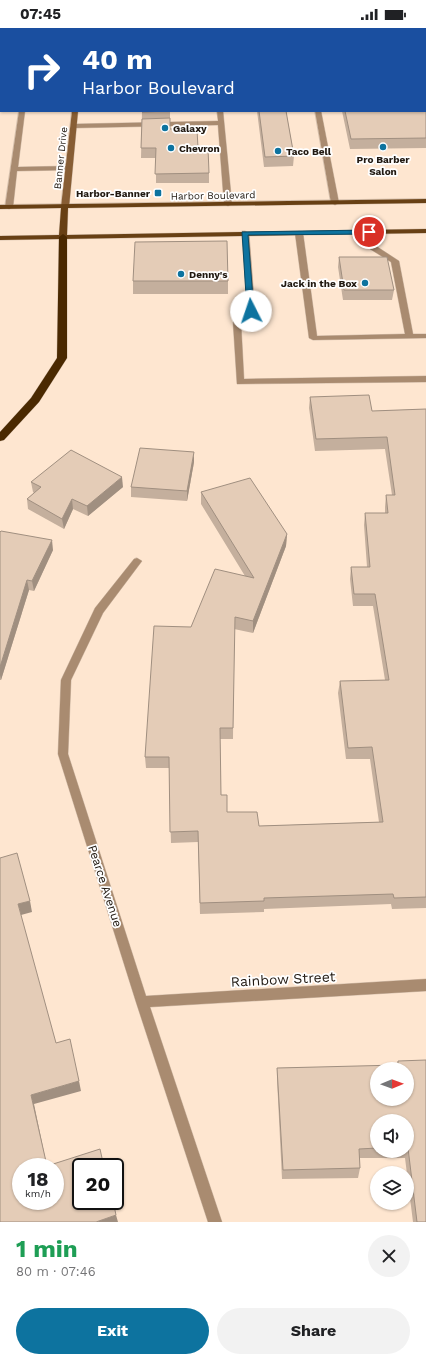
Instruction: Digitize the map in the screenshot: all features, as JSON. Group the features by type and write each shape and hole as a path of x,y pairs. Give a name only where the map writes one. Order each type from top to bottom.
{"highway":[{"path":"0,438 35,400 62,358 63,236"}],"main road":[{"name":"Harbor Boulevard","path":"0,207 426,201"},
{"path":"63,236 66,207"},
{"path":"0,238 426,231"}],"street":[{"path":"9,207 22,112"},
{"name":"Banner Drive","path":"66,207 75,112"},
{"path":"220,112 228,204"},
{"path":"318,112 335,203"},
{"path":"74,126 221,123"},
{"path":"14,169 69,168"},
{"path":"369,232 373,247 395,261 409,336"},
{"path":"245,233 251,311 236,322 240,382 426,379"},
{"path":"299,233 313,338 426,336"},
{"name":"Pearce Avenue","path":"137,560 99,611 66,680 63,754 142,1002 215,1222"},
{"name":"Rainbow Street","path":"142,1002 426,985"}],"building":[{"path":"259,112 286,112 294,156 265,157"},
{"path":"345,112 426,112 426,138 351,139"},
{"path":"170,118 170,129 197,129 198,148 208,148 209,173 155,174 156,148 141,148 142,119"},
{"name":"Denny's","path":"227,241 228,281 133,281 135,242"},
{"name":"Jack in the Box","path":"339,257 387,257 394,290 344,290"},
{"path":"369,395 372,411 426,409 426,897 394,898 393,894 264,898 264,901 200,903 198,831 170,832 169,757 145,757 154,626 191,627 215,569 254,578 201,492 250,478 287,534 253,621 235,617 233,728 220,728 221,795 227,795 227,812 257,812 259,826 383,822 372,747 348,748 340,681 389,680 375,594 354,594 351,567 370,567 365,513 388,513 386,495 395,495 387,437 316,439 310,397"},
{"path":"140,448 194,452 187,491 131,487"},
{"path":"71,450 122,477 87,506 72,499 62,519 27,499 41,487 31,482"},
{"path":"0,532 52,540 32,581 27,580 0,667"},
{"path":"17,853 30,901 18,904 56,1043 70,1039 79,1081 31,1095 45,1158 12,1158 12,1210 64,1210 64,1161 100,1149 102,1158 72,1158 72,1210 115,1210 116,1215 96,1222 0,1222 0,858"},
{"path":"426,1060 426,1222 417,1222 414,1197 414,1166 410,1166 409,1158 414,1158 414,1114 370,1114 370,1148 359,1149 360,1168 283,1170 277,1068 370,1066 370,1106 414,1106 414,1062 398,1062"}],"place":[{"name":"Galaxy","path":"165,128"},
{"name":"Pro Barber Salon","path":"383,147"},
{"name":"Chevron","path":"171,148"},
{"name":"Taco Bell","path":"278,151"},
{"name":"Harbor-Banner","path":"158,193"},
{"name":"Denny's","path":"181,274"},
{"name":"Jack in the Box","path":"365,283"}],"route":[{"path":"251,311 245,233 369,232"}]}
